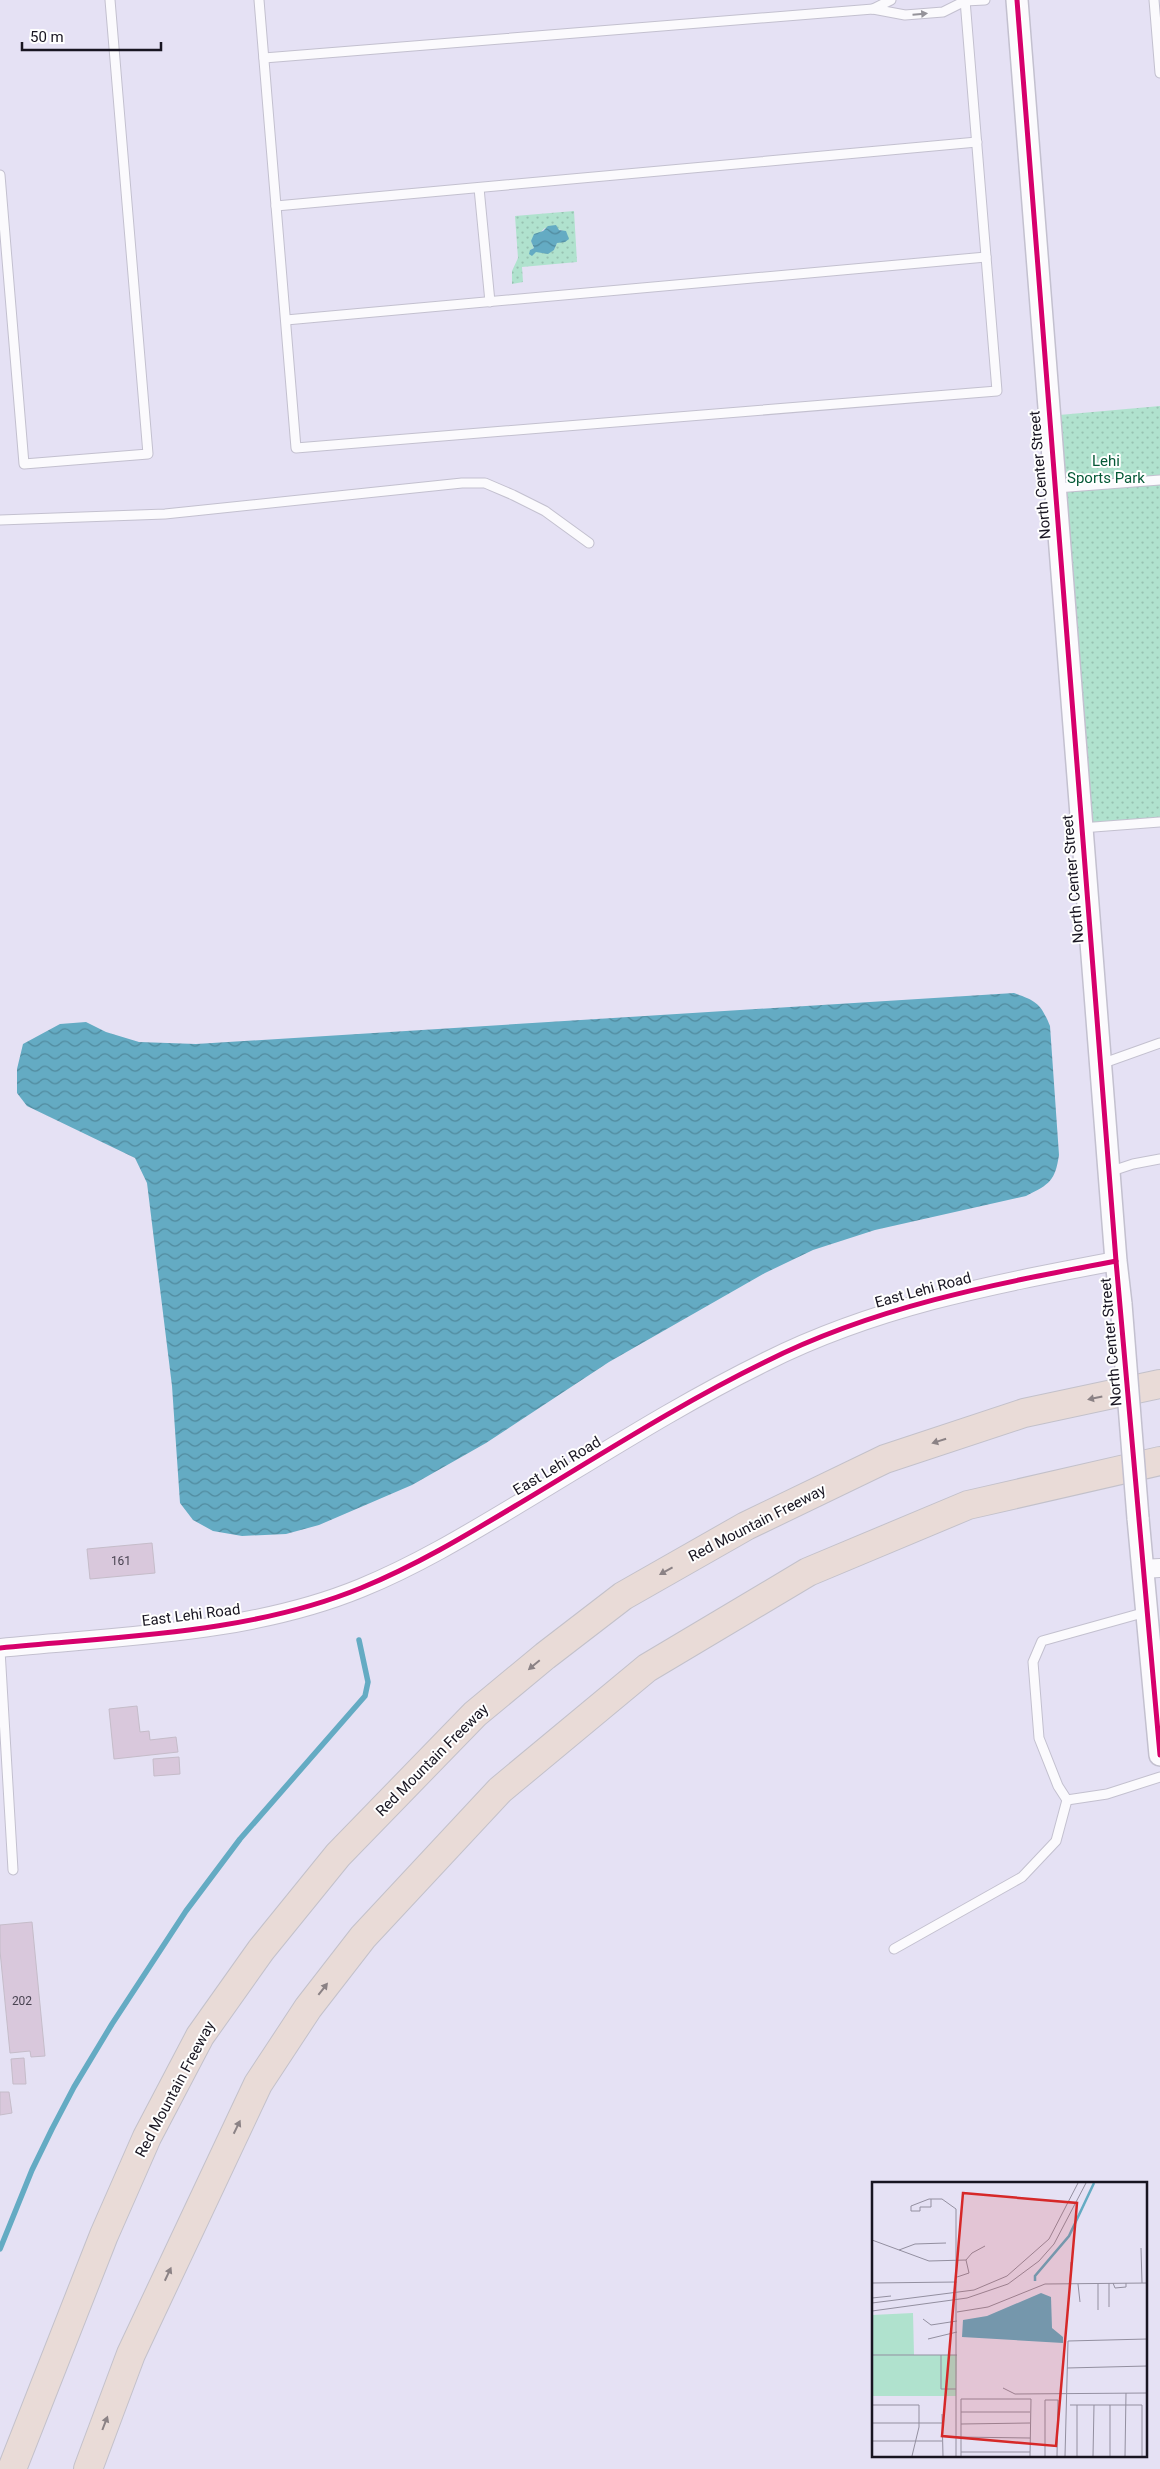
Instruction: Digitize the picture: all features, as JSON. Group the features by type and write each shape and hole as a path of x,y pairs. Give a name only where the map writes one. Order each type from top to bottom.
{"highway":[{"name":"Red Mountain Freeway","path":"12,2469 104,2235 147,2137 200,2036 261,1950 338,1855 475,1714 545,1656 623,1596 746,1526 885,1459 1024,1413 1160,1384"},
{"path":"88,2469 131,2354 258,2084 308,2008 363,1937 500,1790 647,1668 808,1572 968,1505 1160,1461"}],"street":[{"name":"North Center Street","path":"1017,0 1081,828 1138,1518 1151,1569 1146,1612 1160,1755"},
{"name":"East Lehi Road","path":"0,1649 251,1620 359,1589 435,1554 664,1418 762,1363 804,1343 855,1322 974,1288 1116,1260"}],"lane":[{"path":"0,176 24,464 148,454 110,0"},
{"path":"259,0 296,448 997,391 964,0"},
{"path":"873,9 891,0"},
{"path":"264,58 873,9 905,16 943,12 964,0 985,0"},
{"path":"1154,0 1160,73"},
{"path":"276,206 977,142"},
{"path":"479,188 490,302"},
{"path":"286,320 986,257"},
{"path":"1054,488 1160,480"},
{"path":"0,520 165,514 462,483 486,483 545,511 589,543"},
{"path":"1081,828 1160,822"},
{"path":"1100,1065 1160,1043"},
{"path":"1109,1172 1133,1164 1160,1159"},
{"path":"894,1949 1022,1876 1056,1841 1067,1800 1058,1786 1039,1738 1033,1662 1042,1641 1146,1612"},
{"path":"0,1649 13,1870"},
{"path":"1067,1800 1107,1794 1160,1777"}],"green space":[{"path":"574,211 577,262 522,267 523,282 512,284 512,271 518,258 515,216","holes":["545,228 562,230 554,250 536,252 530,250 534,248 531,241"]},
{"name":"Lehi Sports Park","path":"1160,406 1160,822 1081,828 1048,416"}],"water":[{"path":"556,225 559,230 566,231 569,239 565,242 557,243 554,250 548,254 536,252 532,256 529,254 530,250 534,248 531,241 534,234 543,231 548,226"},
{"path":"1014,993 1028,998 1037,1004 1050,1026 1059,1155 1056,1171 1046,1185 1026,1196 875,1230 813,1250 765,1273 609,1362 486,1443 412,1485 319,1525 286,1534 242,1536 213,1531 193,1520 180,1503 172,1386 147,1183 135,1158 27,1106 17,1093 17,1069 23,1044 60,1024 86,1022 106,1032 139,1042 196,1044"}],"building":[{"path":"152,1543 155,1573 90,1579 87,1549"},
{"path":"137,1706 140,1732 149,1731 150,1740 176,1737 178,1752 114,1759 109,1709"},
{"path":"179,1757 180,1774 154,1776 153,1759"},
{"path":"32,1922 45,2056 31,2057 30,2051 10,2053 0,1951 0,1925"},
{"path":"24,2058 26,2084 13,2084 11,2059"},
{"path":"0,2092 9,2092 12,2113 0,2115"}],"waterway":[{"path":"0,2249 32,2170 74,2087 112,2024 186,1911 240,1839 365,1696 368,1682 359,1640"}],"cycle path":[{"path":"1017,0 1116,1261 1160,1755"},
{"path":"0,1648 183,1631 274,1615 318,1603 361,1588 440,1550 701,1395 807,1343 893,1311 937,1299 981,1288 1116,1261"}]}
